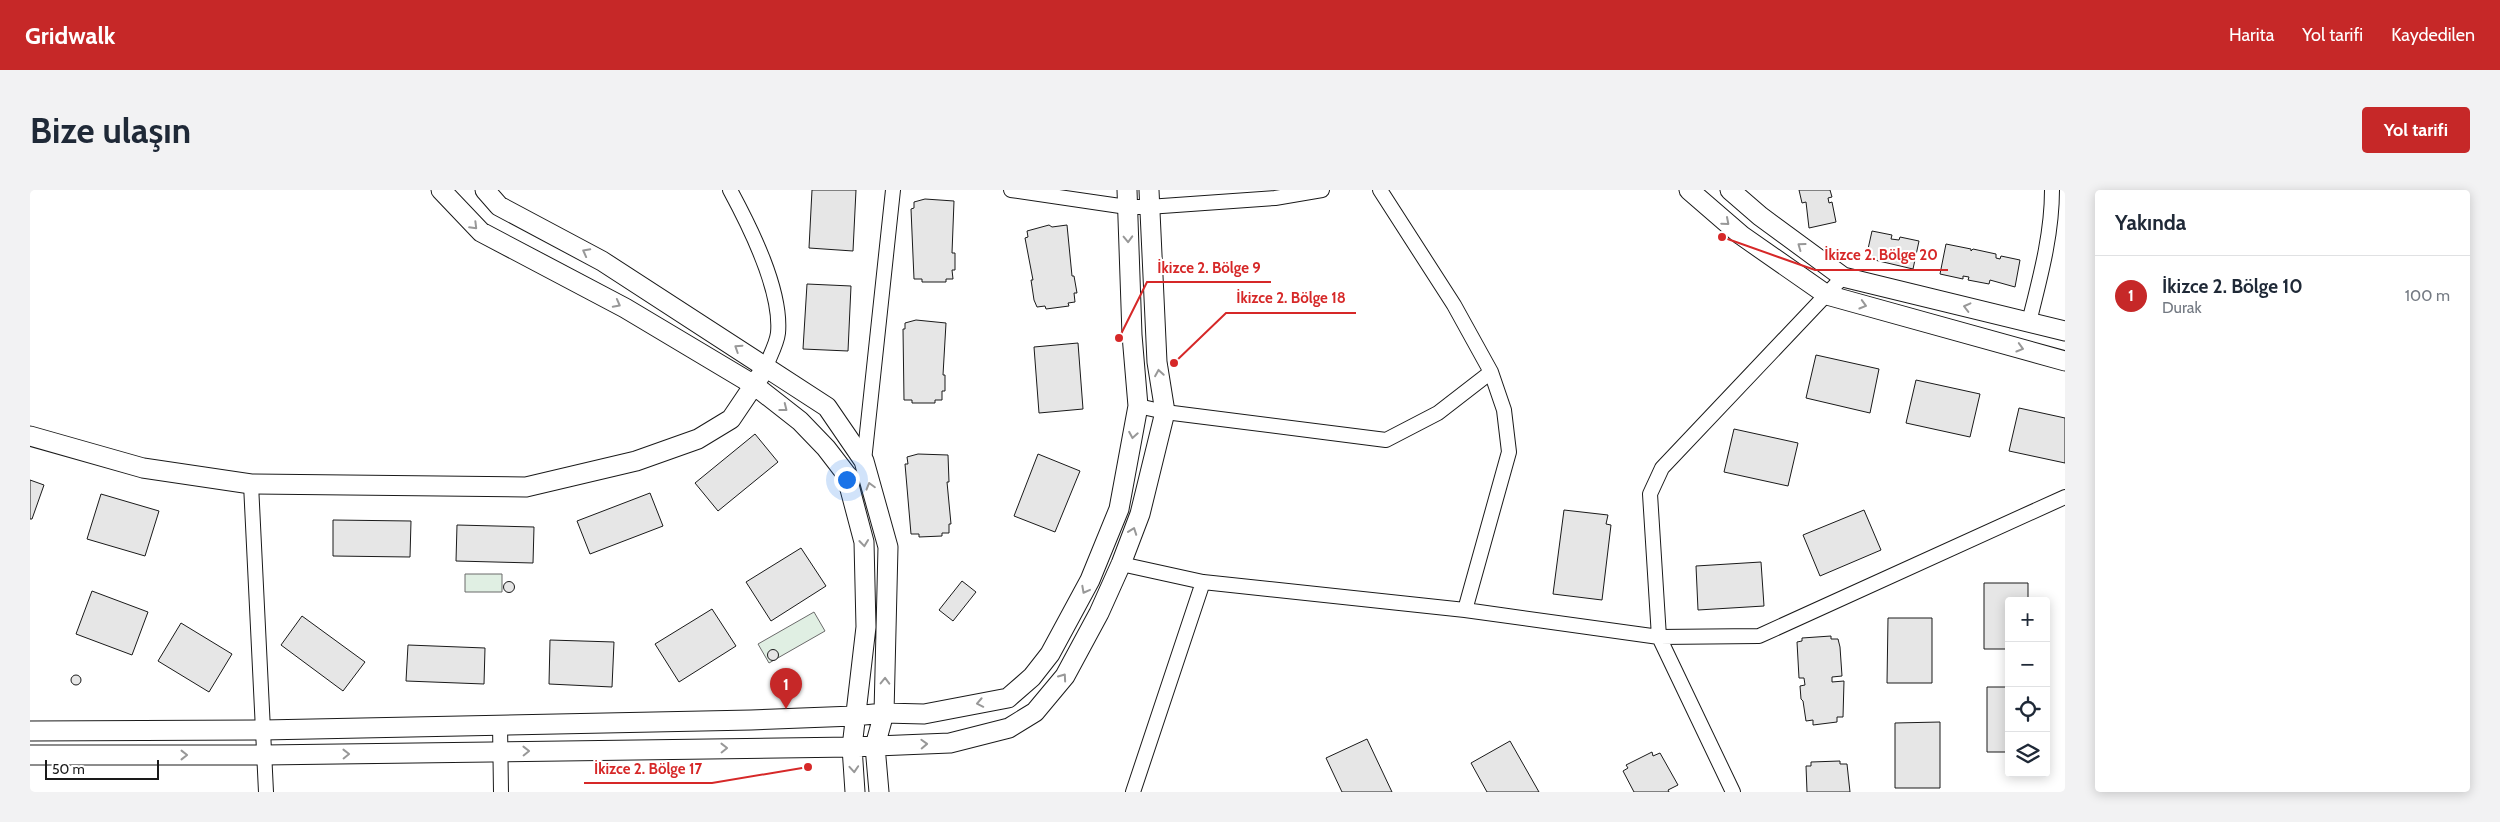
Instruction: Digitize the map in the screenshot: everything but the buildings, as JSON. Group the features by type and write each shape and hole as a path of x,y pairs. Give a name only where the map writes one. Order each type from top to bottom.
{"main road":[{"path":"441,190 481,232 625,308 754,385 800,421 826,448 846,474 855,500 864,542 866,626 854,716 852,747 855,792"},
{"path":"485,190 499,206 602,261 827,407 864,461 888,547 884,713 875,746 879,792"},
{"path":"1689,190 1741,235 1827,295 2065,361"},
{"path":"1730,190 1751,198 1843,277 2065,331"},
{"path":"30,731 263,730 854,716 884,713 924,714 1008,698 1032,677 1050,654 1090,580 1119,509 1138,406 1127,199"},
{"path":"30,755 264,755 852,747 950,743 1009,728 1035,712 1065,676 1121,564 1140,514 1165,412 1157,362 1149,199"},
{"path":"30,436 143,468 251,484 526,487 636,462 698,439 730,419 766,366"}],"street":[{"path":"730,190 756,239 775,302 778,334 766,366"},
{"path":"864,461 893,190"},
{"path":"1010,190 1127,199 1275,198 1322,190"},
{"path":"1380,190 1454,305 1491,372 1504,410 1509,452 1465,610"},
{"path":"2029,322 2046,253 2052,213 2052,190"},
{"path":"1733,792 1659,637 1650,494 1662,468 1843,277"},
{"path":"1138,406 1165,412 1386,440 1438,413 1491,372"},
{"path":"251,484 266,792"},
{"path":"1121,564 1203,582 1465,610 1659,637 1759,636 2065,497"},
{"path":"1133,792 1203,582"},
{"path":"500,724 501,792"}],"green space":[{"path":"465,574 502,574 502,592 465,592"},
{"path":"814,612 825,631 769,663 758,644"}],"place":[{"name":"İkizce 2. Bölge 20","path":"1722,237"},
{"name":"İkizce 2. Bölge 9","path":"1119,338"},
{"name":"İkizce 2. Bölge 18","path":"1174,363"},
{"name":"İkizce 2. Bölge 10","path":"786,709"},
{"name":"İkizce 2. Bölge 17","path":"808,767"}]}
